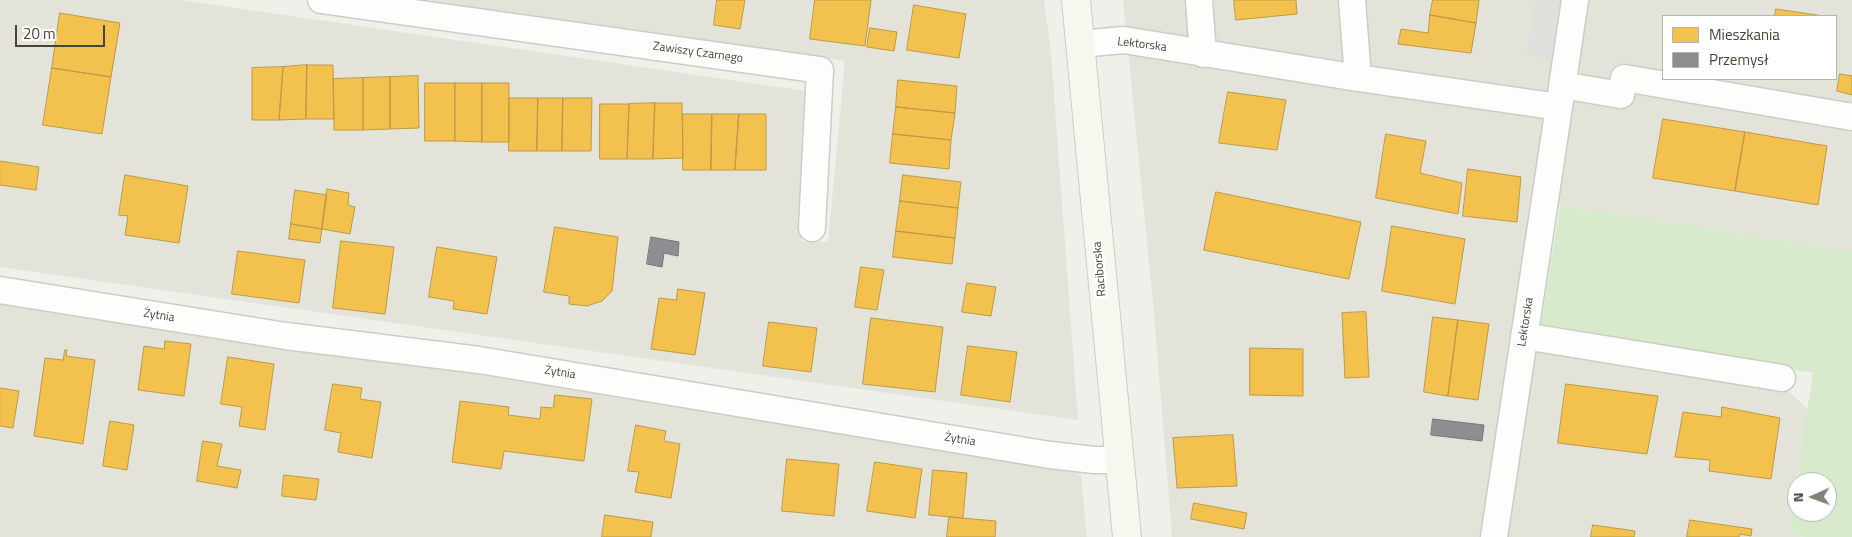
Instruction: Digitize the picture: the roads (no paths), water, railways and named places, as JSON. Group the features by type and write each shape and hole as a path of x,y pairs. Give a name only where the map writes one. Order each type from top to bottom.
{"main road":[{"name":"Raciborska","path":"1076,0 1127,537"}],"street":[{"name":"Zawiszy Czarnego","path":"321,0 420,7 820,70 812,228"},
{"path":"1199,0 1203,54"},
{"path":"1352,0 1358,78"},
{"name":"Lektorska","path":"1494,537 1575,0"},
{"name":"Lektorska","path":"1080,44 1124,40 1358,78 1560,96"},
{"path":"1560,96 1621,95 1624,78 1852,117"},
{"name":"Żytnia","path":"0,290 286,336 479,360 1050,455 1094,460 1119,460"},
{"path":"1524,336 1782,378"}]}
